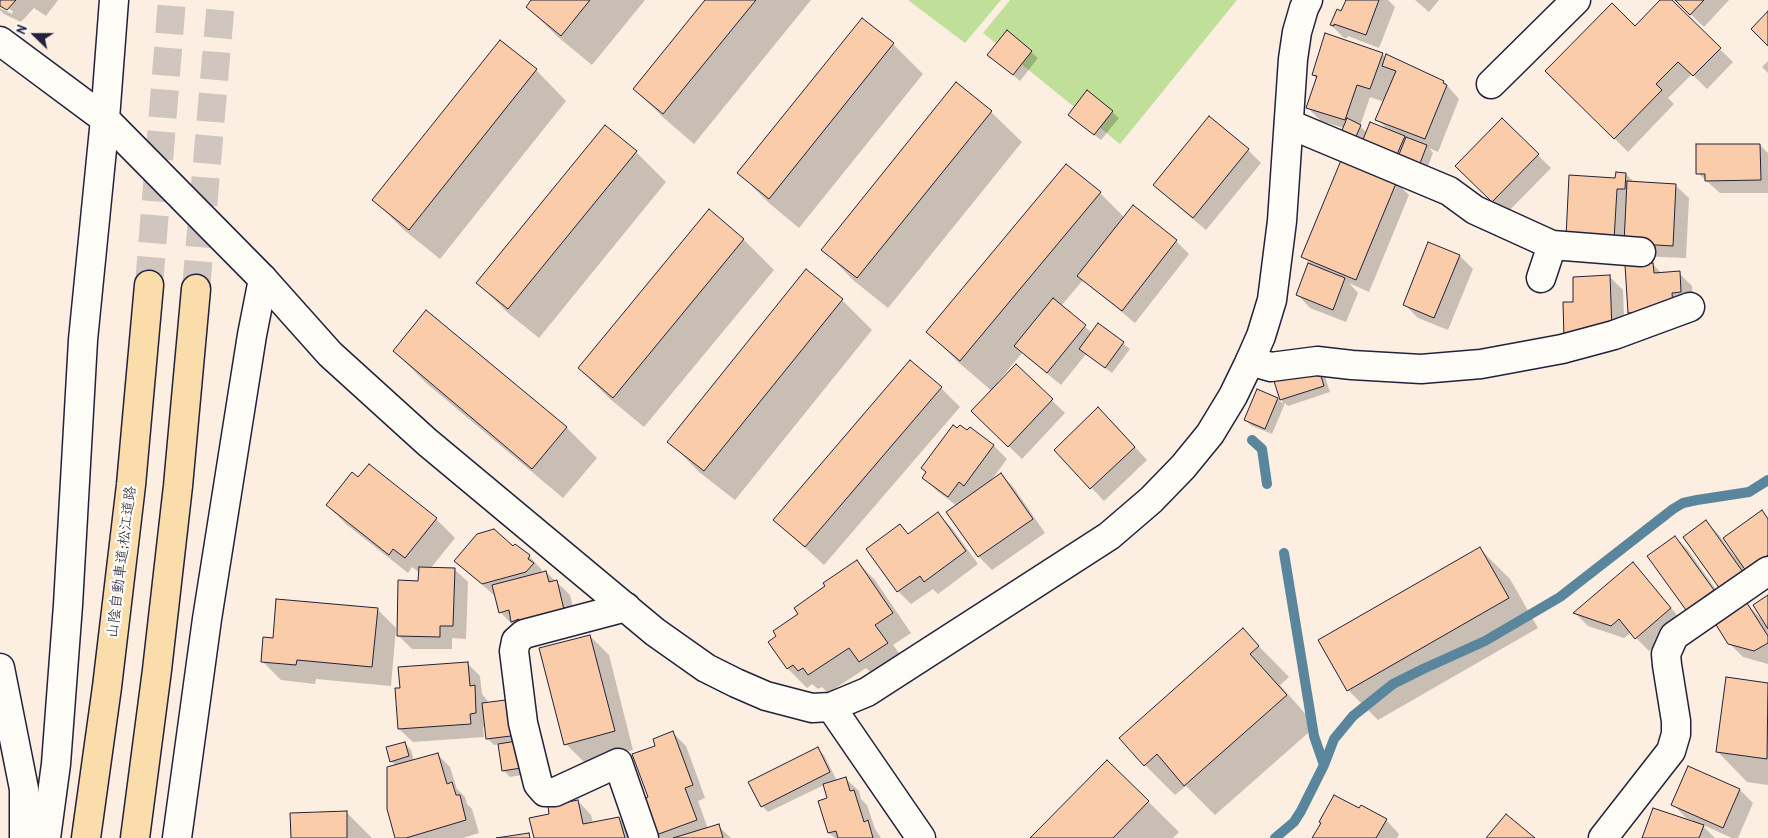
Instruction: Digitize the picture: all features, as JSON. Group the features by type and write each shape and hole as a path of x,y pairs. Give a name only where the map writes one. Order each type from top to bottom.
{"highway":[{"name":"山陰自動車道;松江道路","path":"86,838 107,687 131,485 149,285"},
{"path":"135,838 178,486 196,290"}],"street":[{"path":"46,838 56,764 68,605 83,340 105,119 114,0"},
{"path":"0,41 105,119 263,279 337,360 428,442 655,632 706,668 766,696 812,708 831,708 866,692 1109,536 1151,500 1183,467 1210,434 1233,396 1250,360 1261,336 1272,300 1282,220 1293,59 1297,32 1308,0"},
{"path":"1491,84 1576,0"},
{"path":"1289,124 1449,191 1475,210 1552,245 1641,252"},
{"path":"1541,278 1552,245"},
{"path":"176,838 250,345 263,279"},
{"path":"1250,360 1271,367 1317,361 1421,369 1481,364 1562,349 1614,335 1690,307"},
{"path":"1603,838 1671,751 1676,734 1676,721 1666,665 1666,654 1674,636 1768,571"},
{"path":"626,607 524,634 516,641 514,650 523,723 538,784 545,792 555,792 618,763 644,838"},
{"path":"0,668 24,789 24,838"},
{"path":"831,708 921,838"}],"green space":[{"path":"908,0 1001,0 965,43"},
{"path":"1010,0 1237,0 1120,144 983,33"}],"building":[{"path":"0,0 16,0 7,10 0,6"},
{"path":"531,0 590,0 561,36 526,7"},
{"path":"705,0 756,0 663,114 633,89"},
{"path":"1346,0 1379,0 1366,35 1334,24 1334,26 1330,25 1337,9 1341,11"},
{"path":"1660,0 1672,0 1721,48 1693,76 1678,62 1656,84 1662,90 1614,139 1545,71 1612,3 1635,26"},
{"path":"1675,0 1704,0 1690,15"},
{"path":"1768,11 1768,46 1751,29"},
{"path":"862,18 894,43 769,199 737,173"},
{"path":"1007,30 1032,51 1013,75 987,55"},
{"path":"1325,33 1383,53 1370,89 1357,85 1345,120 1306,108 1317,76 1312,75"},
{"path":"500,40 537,69 409,230 372,200"},
{"path":"1386,54 1444,81 1443,83 1447,85 1425,139 1375,120 1396,71 1382,66"},
{"path":"956,82 992,111 857,278 821,250"},
{"path":"1087,90 1113,111 1094,135 1068,115"},
{"path":"1209,116 1249,149 1193,218 1153,185"},
{"path":"1347,118 1361,125 1354,141 1340,135"},
{"path":"1502,118 1539,154 1492,202 1455,166"},
{"path":"1370,122 1405,136 1394,161 1360,147"},
{"path":"605,125 637,151 508,309 476,283"},
{"path":"1406,137 1427,145 1419,166 1398,157"},
{"path":"1696,144 1760,144 1761,180 1705,181 1705,174 1696,174"},
{"path":"1342,158 1397,181 1356,280 1301,257"},
{"path":"1066,164 1101,192 960,361 926,332"},
{"path":"1616,172 1626,173 1625,189 1617,189 1614,240 1566,237 1569,175 1615,178"},
{"path":"1627,181 1676,184 1673,246 1624,243"},
{"path":"1133,205 1177,240 1122,311 1077,276"},
{"path":"709,209 744,239 613,398 578,368"},
{"path":"1428,242 1460,255 1434,318 1403,305"},
{"path":"1308,263 1345,278 1333,310 1296,295"},
{"path":"1653,263 1654,273 1680,271 1681,292 1672,293 1673,305 1650,306 1650,312 1628,313 1625,265"},
{"path":"806,269 843,299 704,471 667,442"},
{"path":"1610,275 1612,330 1564,339 1563,302 1573,302 1573,277"},
{"path":"1053,298 1086,325 1047,373 1014,346"},
{"path":"426,310 567,427 532,469 393,351"},
{"path":"1098,323 1124,342 1105,368 1079,349"},
{"path":"910,360 942,387 805,547 773,520"},
{"path":"1317,363 1324,386 1280,400 1273,378"},
{"path":"1016,364 1053,399 1008,447 971,411"},
{"path":"1257,389 1278,398 1265,429 1244,420"},
{"path":"1098,407 1135,447 1090,489 1054,450"},
{"path":"953,425 957,428 960,425 967,430 970,427 994,445 964,486 959,482 948,497 922,478 926,472 921,468"},
{"path":"369,464 437,518 405,558 393,549 389,555 326,505 352,472 358,477"},
{"path":"1001,473 1033,519 978,557 946,512"},
{"path":"1762,510 1768,519 1768,555 1746,571 1723,538"},
{"path":"938,512 966,551 924,582 920,576 897,592 866,549 900,524 908,534"},
{"path":"1706,520 1743,572 1720,589 1683,537"},
{"path":"494,529 513,546 515,544 530,555 528,559 534,563 526,572 482,584 454,561 477,534"},
{"path":"1675,536 1714,590 1686,610 1647,556"},
{"path":"1480,547 1509,598 1347,691 1318,640"},
{"path":"857,560 893,613 875,625 888,643 859,662 849,648 808,675 803,668 798,671 793,665 787,669 768,642 776,636 773,631 798,614 794,608 825,586 823,583"},
{"path":"1633,562 1671,608 1635,639 1619,619 1611,626 1573,613"},
{"path":"419,567 455,568 453,626 440,626 440,637 397,636 398,580 418,581"},
{"path":"546,571 549,582 557,580 565,614 521,625 519,619 511,622 509,610 499,613 492,585"},
{"path":"1768,595 1768,629 1753,605"},
{"path":"276,599 378,608 372,667 297,660 296,665 261,662 263,637 273,638"},
{"path":"1747,603 1768,636 1768,643 1754,651 1728,644 1715,623"},
{"path":"1243,628 1259,646 1250,654 1287,695 1184,786 1157,754 1144,766 1119,738"},
{"path":"590,635 615,731 564,745 539,648"},
{"path":"468,662 470,686 475,685 476,713 470,714 471,724 398,729 395,688 400,688 398,667"},
{"path":"1726,677 1768,683 1767,759 1716,752"},
{"path":"506,700 511,736 486,739 482,703"},
{"path":"673,731 693,785 685,788 697,820 656,835 643,799 648,797 632,754 655,746 653,739"},
{"path":"517,741 521,768 502,771 498,744"},
{"path":"405,742 409,756 390,762 386,747"},
{"path":"818,747 830,772 761,807 748,782"},
{"path":"438,753 447,784 452,782 456,795 460,795 466,820 406,838 395,838 387,809 387,767"},
{"path":"1107,760 1149,801 1113,838 1030,838"},
{"path":"1688,766 1740,789 1723,828 1671,805"},
{"path":"846,777 850,791 854,790 864,822 868,820 873,838 838,838 836,831 828,833 818,801 827,798 823,784"},
{"path":"1334,795 1359,808 1361,805 1387,819 1376,838 1312,838"},
{"path":"578,800 583,824 619,817 625,838 534,838 529,818 549,814 548,806"},
{"path":"1653,808 1704,825 1699,838 1642,838"},
{"path":"347,811 347,838 291,838 290,813"},
{"path":"1506,814 1535,838 1486,838"},
{"path":"719,824 723,838 673,838"},
{"path":"529,833 530,838 496,838"}],"waterway":[{"path":"1252,440 1262,449 1267,484"},
{"path":"1275,838 1294,822 1301,811 1324,765 1334,739 1353,716 1393,684 1485,641 1560,597 1683,503 1749,492 1768,480"},
{"path":"1284,553 1314,736 1324,765"}],"tunnel":[{"path":"149,285 172,0"},
{"path":"196,289 221,0"}]}
